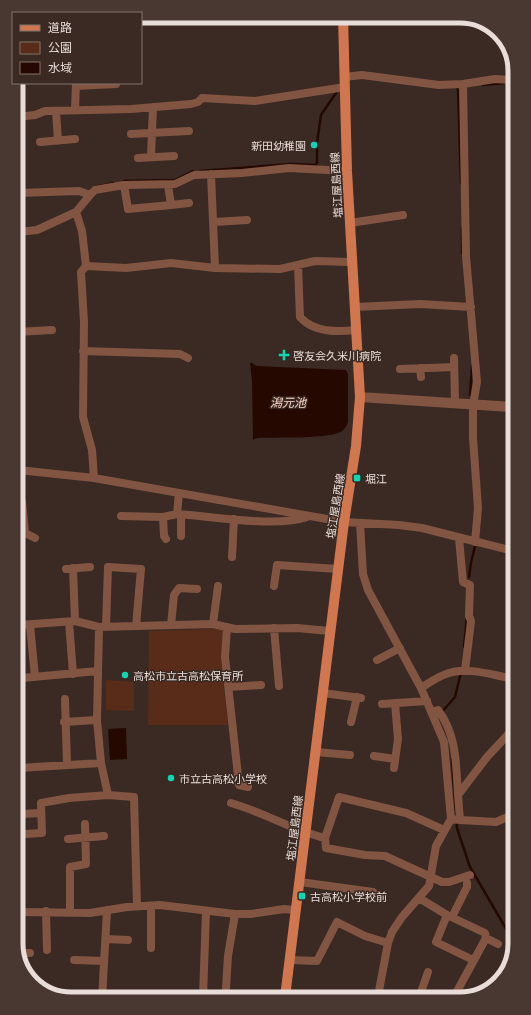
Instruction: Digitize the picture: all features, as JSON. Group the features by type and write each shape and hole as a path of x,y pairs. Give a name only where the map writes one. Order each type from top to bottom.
{"main road":[{"name":"塩江屋島西線","path":"286,992 344,522 356,446 360,397 351,262 343,23"}],"street":[{"path":"23,116 35,115 45,111 191,104 198,102 202,98 256,101 344,82 362,75 439,85 463,84 495,79 508,80"},
{"path":"75,110 76,85 116,84"},
{"path":"463,84 468,306 477,382 473,405 473,438 478,508 475,542"},
{"path":"151,157 153,107"},
{"path":"56,111 58,140"},
{"path":"131,134 189,131"},
{"path":"40,142 75,139"},
{"path":"138,158 174,156"},
{"path":"23,231 37,230 76,212 95,190 124,185 175,184 194,175 290,168 347,171"},
{"path":"211,174 215,268"},
{"path":"124,185 128,208 189,203"},
{"path":"168,185 171,205"},
{"path":"23,193 79,191 90,194"},
{"path":"76,212 82,231 86,266 81,272 84,322 83,417 92,450 94,478"},
{"path":"350,222 404,215"},
{"path":"214,222 247,220"},
{"path":"86,266 126,268 171,264 215,268 280,269 314,261 351,262"},
{"path":"298,265 300,318 304,322 322,330 339,332 356,330"},
{"path":"355,308 420,304 468,306"},
{"path":"23,332 52,330"},
{"path":"83,351 180,354 188,358"},
{"path":"454,358 455,404"},
{"path":"400,369 454,367"},
{"path":"420,368 420,377"},
{"path":"360,397 508,407"},
{"path":"23,470 94,478 344,522 399,525 508,550"},
{"path":"179,493 181,536"},
{"path":"23,512 25,533 35,538"},
{"path":"121,516 163,517 179,514 261,521 300,520 310,516"},
{"path":"163,517 164,536 166,539"},
{"path":"232,557 234,519"},
{"path":"360,523 364,579 377,608 400,648 427,701 438,713 454,745 458,795 456,819 444,830 436,846 432,878 429,886 402,917 392,932 388,943 379,992"},
{"path":"459,538 463,582 470,585 469,616 471,621 462,671"},
{"path":"274,586 277,565 338,569"},
{"path":"73,674 72,621 74,595 69,569 90,567"},
{"path":"108,795 101,763 97,720 98,671 108,567 141,569 136,626"},
{"path":"213,624 218,586"},
{"path":"171,625 174,595 179,588 197,590"},
{"path":"23,624 72,621 103,626 213,624 235,629 274,628 330,631"},
{"path":"30,625 34,677"},
{"path":"227,627 225,658 239,785 248,787"},
{"path":"274,628 279,686"},
{"path":"377,660 400,648"},
{"path":"23,678 98,671"},
{"path":"421,688 445,674 462,671 508,678"},
{"path":"229,687 261,685"},
{"path":"323,693 359,697 351,722"},
{"path":"65,699 64,722 67,765"},
{"path":"382,704 427,701"},
{"path":"374,756 394,764 398,739 395,703"},
{"path":"438,713 456,819"},
{"path":"64,722 97,720"},
{"path":"458,795 487,757 508,734"},
{"path":"316,752 350,756"},
{"path":"23,768 101,763"},
{"path":"25,834 42,833 41,803 69,798 108,795 134,797 137,906"},
{"path":"444,830 406,813 339,797 325,838 326,848 365,855 385,856 436,880 449,882 470,875"},
{"path":"231,803 247,807 306,833 325,838"},
{"path":"23,814 41,814"},
{"path":"456,819 496,822 508,817"},
{"path":"70,912 70,867 86,864 85,824"},
{"path":"68,839 104,836"},
{"path":"300,882 373,892"},
{"path":"467,883 467,888 449,916 436,942 473,960"},
{"path":"419,898 449,916 485,933 486,938 498,944"},
{"path":"23,912 46,911 90,913 137,906 160,905 235,914 251,914 284,908 296,910"},
{"path":"151,906 151,948"},
{"path":"102,992 107,910"},
{"path":"46,911 47,950"},
{"path":"203,992 206,911"},
{"path":"226,988 228,956 235,914"},
{"path":"290,960 317,961 337,922 365,936 388,943"},
{"path":"457,992 486,938"},
{"path":"106,939 128,940"},
{"path":"24,953 30,953"},
{"path":"74,960 104,961"},
{"path":"421,992 428,972"}],"green space":[{"path":"223,629 221,658 228,725 148,725 149,631"},
{"path":"106,680 134,682 134,711 106,710"}],"water":[{"name":"潟元池","path":"250,363 257,366 346,370 348,374 348,422 346,427 340,432 331,435 257,438 253,440 252,381"},
{"path":"126,728 127,759 110,760 108,729"}],"waterway":[{"path":"483,85 504,83"},
{"path":"457,88 461,183"},
{"path":"200,171 291,164 315,165 317,163 317,143 321,115 336,93"},
{"path":"124,181 175,180 193,171"},
{"path":"95,187 113,183"},
{"path":"462,228 462,253"},
{"path":"470,395 472,366"},
{"path":"469,577 475,546"},
{"path":"464,647 467,618"},
{"path":"441,713 455,697 461,672"},
{"path":"452,759 457,828 470,867 508,932"}],"place":[{"name":"新田幼稚園","path":"314,145"},
{"name":"啓友会久米川病院","path":"284,355"},
{"name":"堀江","path":"357,478"},
{"name":"高松市立古高松保育所","path":"125,675"},
{"name":"市立古高松小学校","path":"171,778"},
{"name":"古高松小学校前","path":"302,896"}]}
